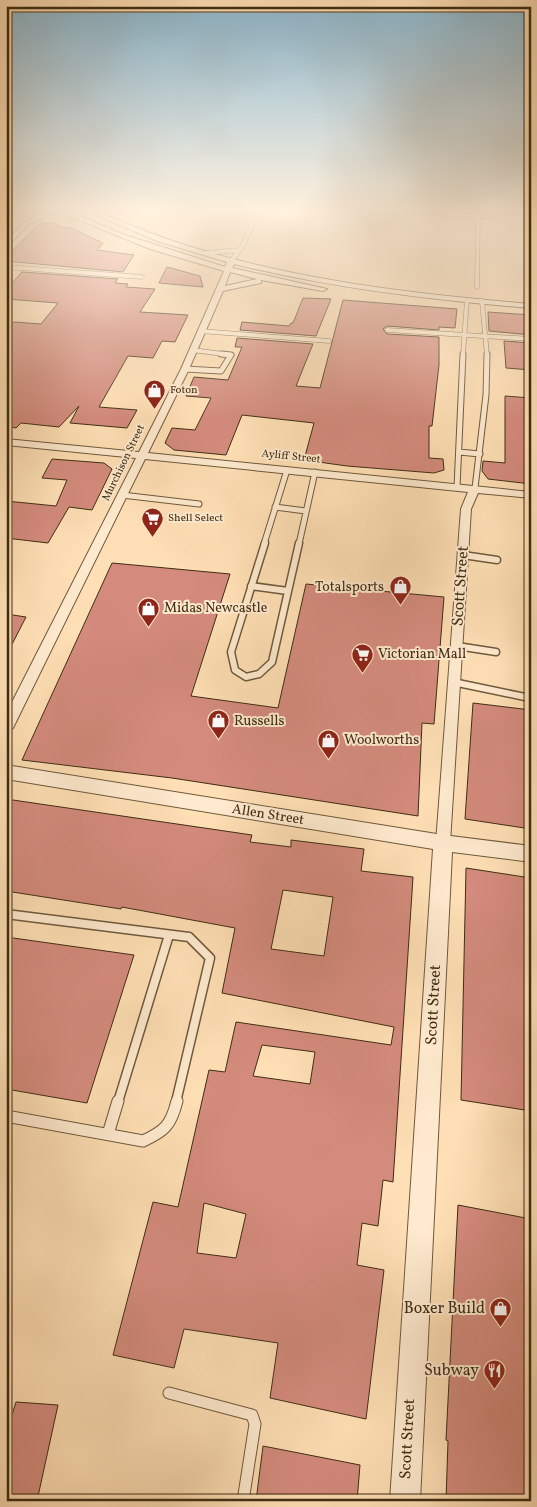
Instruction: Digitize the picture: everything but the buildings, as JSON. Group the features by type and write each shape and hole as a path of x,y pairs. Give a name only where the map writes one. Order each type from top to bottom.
{"street":[{"path":"214,278 221,287 268,279"},
{"name":"Murchison Street","path":"6,728 185,369 200,331 225,278"},
{"path":"265,278 342,292 531,306"},
{"path":"321,278 383,291 467,302"},
{"name":"Ayliff Street","path":"6,442 531,494"},
{"name":"Scott Street","path":"457,487 466,509"},
{"name":"Scott Street","path":"405,1501 453,682 466,509 475,488"},
{"name":"Allen Street","path":"6,772 443,843 531,854"}],"lane":[{"path":"477,278 477,287"},
{"name":"Scott Street","path":"457,487 463,333 467,302"},
{"name":"Scott Street","path":"475,488 484,423 489,347 483,303"},
{"path":"387,330 463,333 531,339"},
{"path":"200,331 329,341"},
{"path":"185,369 221,371 231,355 192,350"},
{"path":"459,452 480,454"},
{"path":"287,470 231,652 231,663 241,676 248,677 265,672 272,662 315,472"},
{"path":"122,495 199,504"},
{"path":"275,507 306,511"},
{"path":"463,555 497,560"},
{"path":"251,586 288,591"},
{"path":"456,646 496,652"},
{"path":"453,682 525,697"},
{"path":"6,914 189,937 206,951 210,958 173,1117 162,1132 143,1140 6,1116"},
{"path":"108,1134 169,935"},
{"path":"169,1393 254,1417 255,1424 244,1501"}],"place":[{"name":"Foton","path":"154,409"},
{"name":"Shell Select","path":"152,537"},
{"name":"Totalsports","path":"400,606"},
{"name":"Midas Newcastle","path":"148,627"},
{"name":"Victorian Mall","path":"362,673"},
{"name":"Russells","path":"218,740"},
{"name":"Woolworths","path":"328,759"},
{"name":"Boxer Build","path":"501,1328"},
{"name":"Subway","path":"495,1390"}]}
